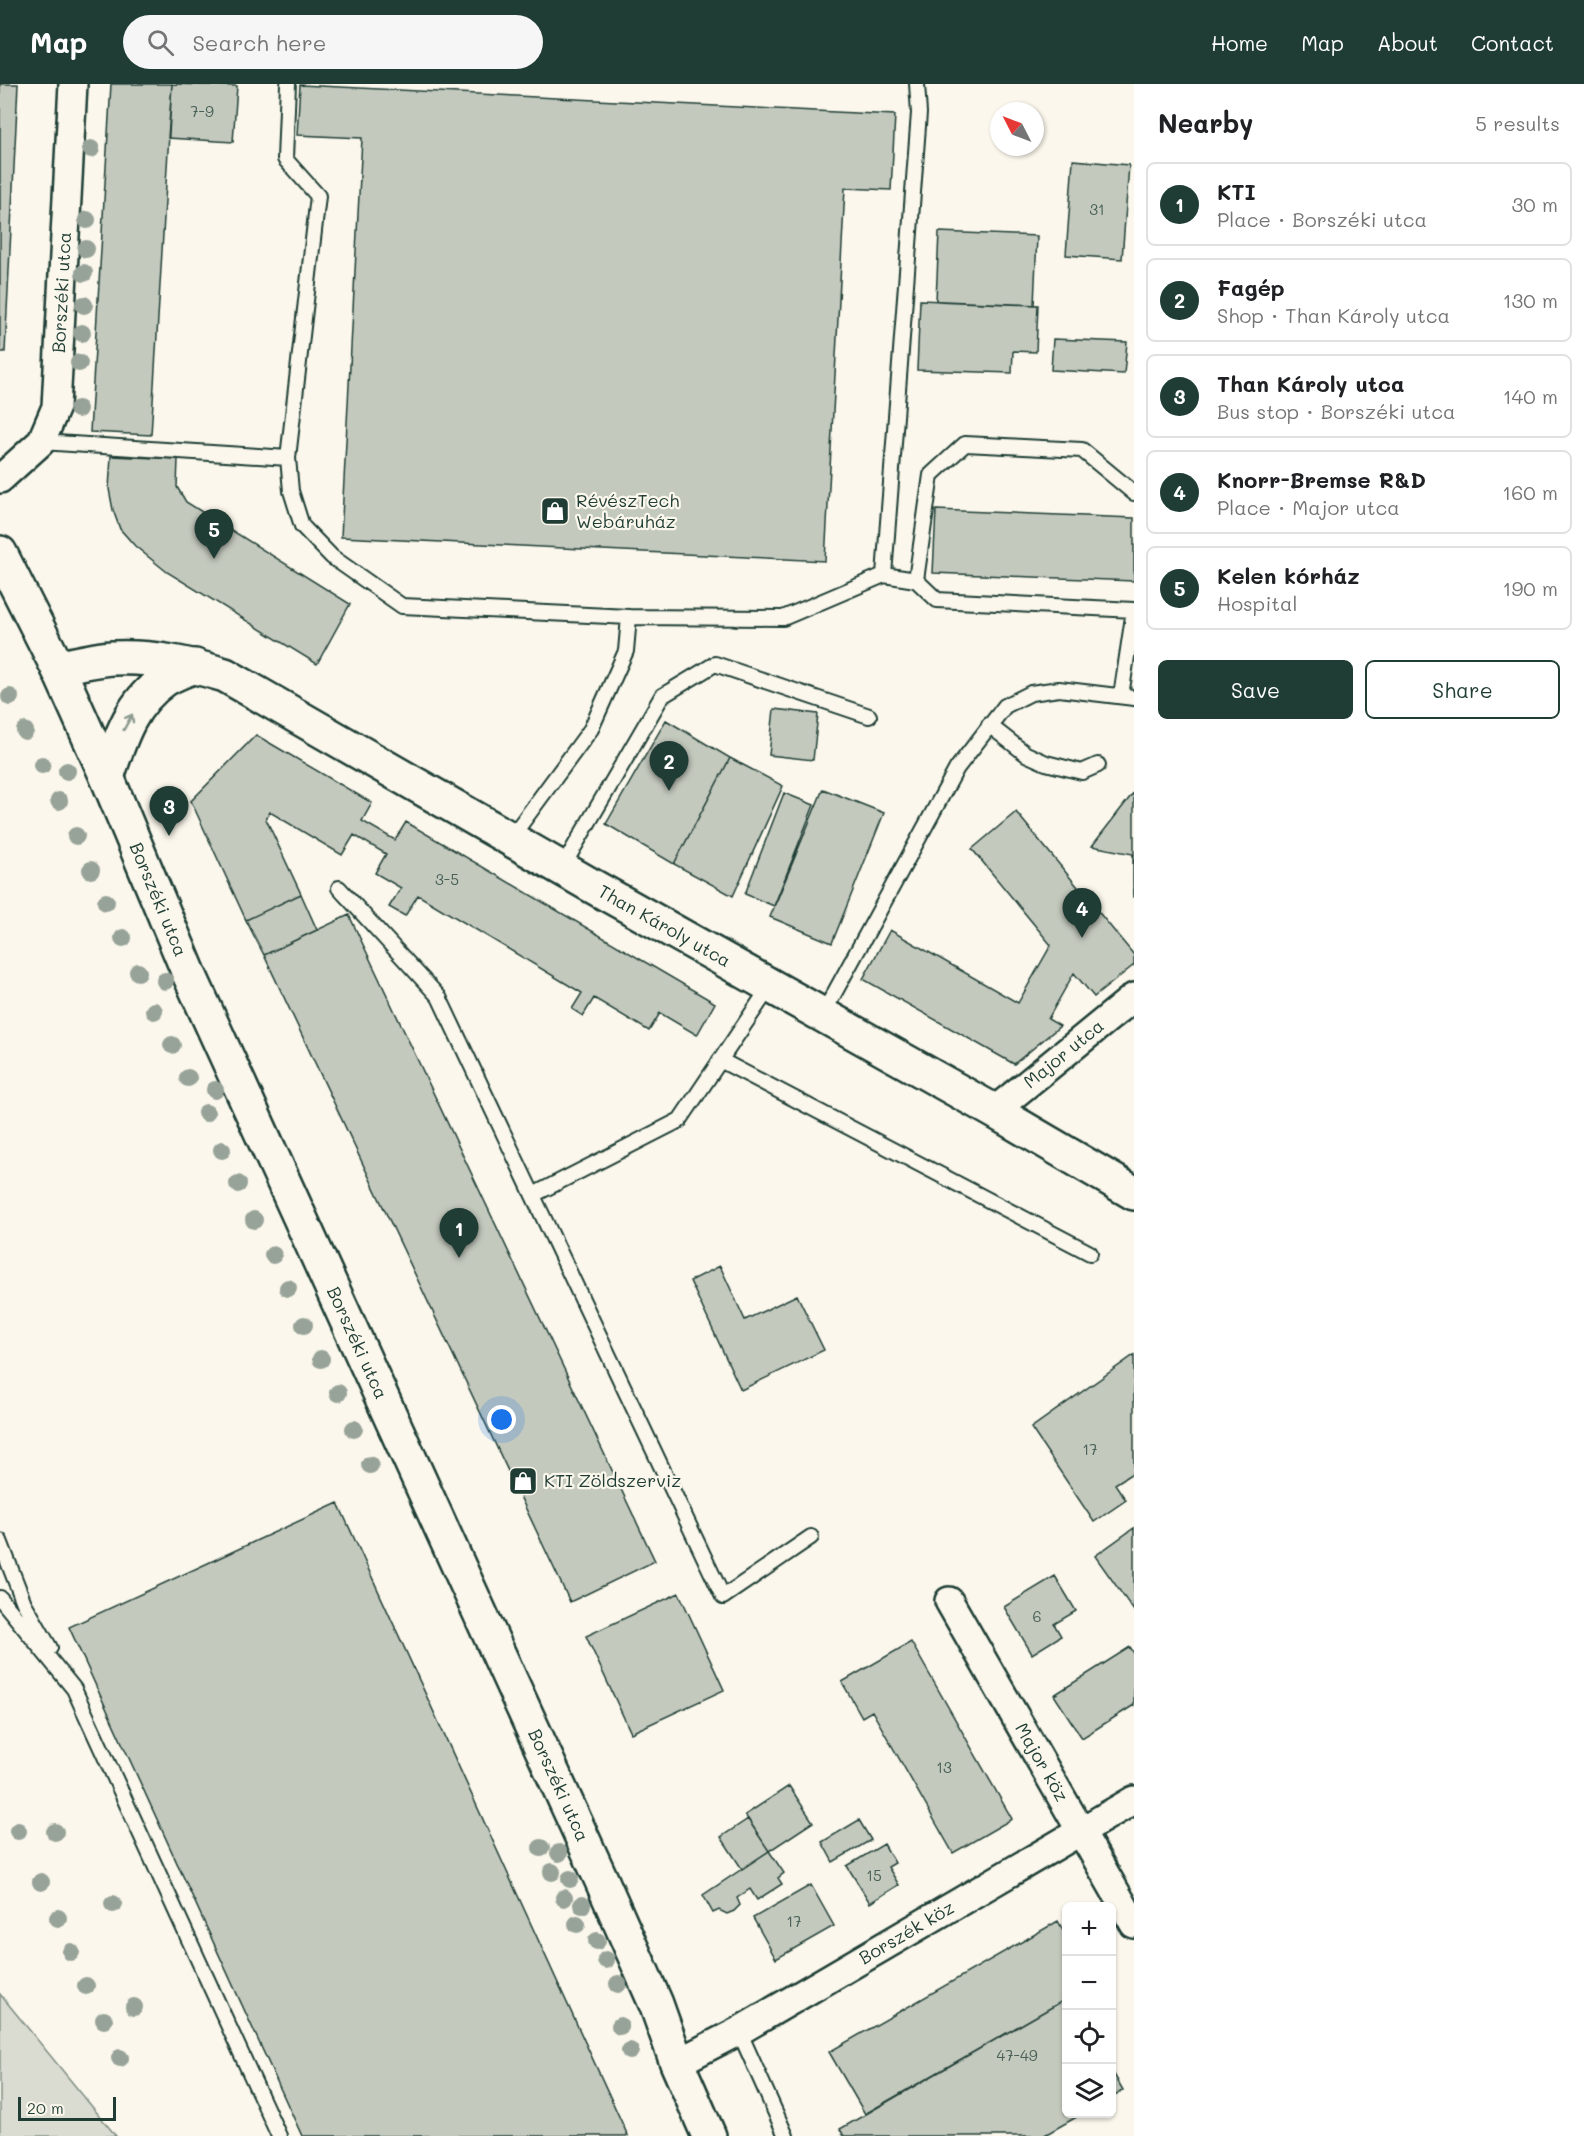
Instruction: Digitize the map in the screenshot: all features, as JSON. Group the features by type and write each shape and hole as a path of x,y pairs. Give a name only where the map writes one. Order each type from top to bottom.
{"main road":[{"name":"Borszéki utca","path":"0,553 58,668 107,777 190,976 656,2004 677,2063 709,2136"},
{"name":"Than Károly utca","path":"58,668 112,658 153,658 195,666 225,675 510,839 994,1111 1134,1193"},
{"path":"107,777 127,721 145,696 165,680 195,666"}],"street":[{"name":"Borszéki utca","path":"0,479 41,442 56,407 73,84"},
{"name":"Major utca","path":"994,1111 1134,997"},
{"name":"Major köz","path":"949,1601 1134,1924"},
{"name":"Borszék köz","path":"677,2063 739,2031 1134,1800"}],"lane":[{"path":"288,84 285,159 318,196 288,458 291,491 302,525 332,557 402,606 629,617 783,618 884,575 916,580 937,600 1134,610 1127,697 1059,689 1031,693 1005,706 957,768 822,1014"},
{"path":"884,575 919,112 917,84"},
{"path":"41,442 288,458"},
{"path":"916,580 931,475 964,444 1082,450 1134,493"},
{"path":"510,839 591,729 626,651 629,617"},
{"path":"562,868 662,696 715,664 869,716"},
{"path":"989,725 1026,754 1046,763 1082,772 1098,765"},
{"path":"339,888 439,997 723,1597 811,1537"},
{"path":"533,1195 680,1120 771,985"},
{"path":"720,1060 1090,1253"},
{"path":"0,1541 24,1603 74,1689 279,2136"},
{"path":"0,1598 74,1689"},
{"path":"739,2031 786,2136"}],"shaded area":[{"path":"0,1994 116,2136 0,2136"}],"building":[{"path":"0,84 18,84 5,352 0,352"},
{"path":"111,84 172,84 151,435 90,432"},
{"path":"172,84 237,86 233,142 168,138"},
{"path":"300,85 895,115 891,190 845,188 825,561 341,537 362,138 297,135"},
{"path":"1073,160 1129,165 1122,259 1066,255"},
{"path":"939,232 1037,236 1034,305 936,301"},
{"path":"920,300 1038,305 1036,352 1013,351 1012,373 917,370"},
{"path":"1053,339 1127,342 1124,374 1051,370"},
{"path":"111,456 178,459 177,487 186,502 350,604 317,664 167,572 135,546 120,529 113,510 109,489"},
{"path":"936,510 1134,518 1134,581 933,573"},
{"path":"774,709 818,714 813,760 769,755"},
{"path":"666,720 730,758 674,864 606,824"},
{"path":"256,735 372,803 362,821 395,840 406,822 715,1003 697,1035 660,1013 649,1031 594,998 583,1016 572,1009 582,993 418,895 405,916 389,907 401,888 375,873 386,854 354,835 342,855 270,812 266,819 301,894 246,920 191,801"},
{"path":"730,758 783,786 733,896 674,864"},
{"path":"823,789 884,813 832,943 770,917"},
{"path":"1134,792 1133,897 1133,854 1092,846"},
{"path":"784,793 814,805 774,906 745,894"},
{"path":"1016,812 1134,955 1134,965 1094,997 1074,973 1048,1019 1060,1026 1014,1064 863,979 890,930 1018,1003 1051,945 972,849"},
{"path":"301,894 317,930 264,955 246,920"},
{"path":"349,915 655,1561 570,1602 264,955"},
{"path":"720,1266 745,1320 797,1295 824,1350 741,1390 690,1281"},
{"path":"1134,1355 1134,1472 1115,1484 1126,1500 1094,1522 1031,1428"},
{"path":"338,1503 628,2136 302,2136 69,1627"},
{"path":"1134,1528 1134,1611 1095,1556"},
{"path":"1055,1576 1076,1611 1054,1624 1061,1636 1032,1654 1004,1607"},
{"path":"679,1593 724,1690 631,1733 586,1636"},
{"path":"911,1642 1012,1819 953,1853 872,1711 862,1717 842,1682"},
{"path":"1130,1647 1134,1653 1134,1705 1082,1738 1054,1695"},
{"path":"789,1786 813,1822 769,1851 745,1815"},
{"path":"748,1819 769,1851 742,1869 721,1837"},
{"path":"859,1820 871,1840 833,1862 822,1842"},
{"path":"884,1844 895,1863 888,1867 899,1885 870,1903 847,1866"},
{"path":"769,1851 784,1873 778,1878 782,1884 757,1900 750,1889 737,1898 740,1905 734,1911 727,1914 719,1910 713,1913 703,1895"},
{"path":"811,1885 834,1926 776,1959 753,1918"},
{"path":"1058,1921 1062,1928 1062,2001 865,2114 829,2052"},
{"path":"1062,2001 1062,2118 1075,2118 1043,2136 844,2136 840,2129"},
{"path":"1116,2078 1123,2090 1116,2094"}],"place":[{"name":"RévészTech Webáruház","path":"555,511"},
{"name":"Kelen kórház","path":"214,559"},
{"name":"Fagép","path":"669,791"},
{"name":"Than Károly utca","path":"169,836"},
{"name":"Knorr-Bremse R&D","path":"1082,938"},
{"name":"KTI","path":"459,1258"},
{"name":"KTI Zöldszerviz","path":"523,1481"}]}
